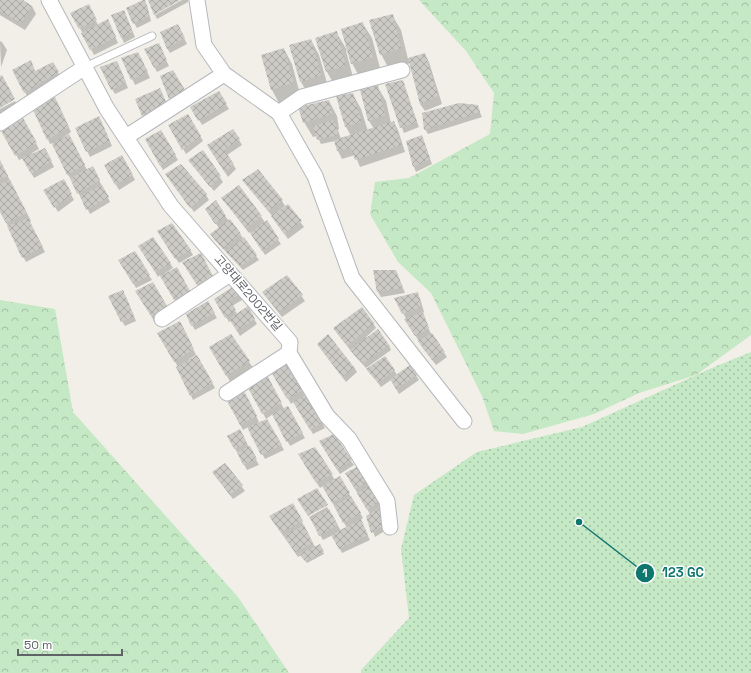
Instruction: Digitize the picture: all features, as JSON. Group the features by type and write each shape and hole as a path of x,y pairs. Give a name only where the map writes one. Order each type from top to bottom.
{"street":[{"name":"고양대로2002번길","path":"50,0 107,109 171,206 290,342 289,353 327,416 349,439 387,501 390,527"},
{"path":"197,0 204,45 224,74 279,113 315,176 352,278 464,421"},
{"path":"0,123 85,67"},
{"path":"279,113 302,97 402,70"},
{"path":"126,137 224,74"},
{"path":"162,319 230,274"},
{"path":"227,393 289,353"}],"lane":[{"path":"85,67 152,36"}],"green space":[{"path":"419,0 751,0 751,335 696,375 639,393 594,414 523,434 494,431 482,396 431,293 398,262 370,214 375,182 409,178 490,134 494,93 466,51"},
{"path":"0,300 55,309 73,412 238,597 289,673 0,673"},
{"path":"751,352 751,673 361,673 361,670 409,618 401,549 414,495 477,452 582,427 714,367"}],"building":[{"path":"0,0 23,0 32,6 21,23 0,11"},
{"path":"145,0 149,16 133,24 126,8"},
{"path":"148,0 180,0 154,15"},
{"path":"89,4 97,20 79,29 70,13"},
{"path":"124,10 133,32 121,38 111,15"},
{"path":"393,14 401,48 380,55 369,20"},
{"path":"108,19 116,37 90,50 81,33"},
{"path":"363,22 373,57 351,64 341,29"},
{"path":"178,24 185,38 167,49 160,32"},
{"path":"337,31 346,66 326,72 315,38"},
{"path":"311,39 321,75 300,82 289,45"},
{"path":"159,43 167,60 154,68 144,49"},
{"path":"284,48 294,83 271,90 261,55"},
{"path":"138,52 148,72 131,80 121,58"},
{"path":"425,53 438,96 420,104 408,58"},
{"path":"31,60 35,71 53,62 59,72 24,93 12,70"},
{"path":"117,61 126,82 111,90 100,67"},
{"path":"173,70 185,90 169,99 160,76"},
{"path":"2,75 15,99 0,108 0,76"},
{"path":"403,80 417,122 400,128 385,84"},
{"path":"378,85 385,115 368,121 360,90"},
{"path":"160,88 166,102 142,116 135,99"},
{"path":"219,91 227,104 198,121 190,107"},
{"path":"353,93 362,122 345,127 336,96"},
{"path":"55,97 69,127 47,140 33,110"},
{"path":"329,100 332,114 303,123 298,107"},
{"path":"459,103 478,105 480,112 424,130 422,113"},
{"path":"188,114 201,136 182,150 168,125"},
{"path":"99,116 110,141 86,152 75,128"},
{"path":"23,118 37,143 15,156 1,131"},
{"path":"334,120 339,135 317,140 313,126"},
{"path":"394,121 401,145 355,160 351,148 337,151 334,140"},
{"path":"233,129 240,139 224,150 234,164 225,173 207,145"},
{"path":"161,130 176,155 160,166 145,139"},
{"path":"69,134 85,165 67,175 52,144"},
{"path":"422,135 430,159 413,167 406,141"},
{"path":"45,148 52,161 31,174 22,158"},
{"path":"203,150 221,176 210,187 188,160"},
{"path":"122,155 133,175 115,185 104,165"},
{"path":"0,160 8,176 0,179"},
{"path":"181,164 207,194 190,208 165,174"},
{"path":"93,166 100,180 77,194 70,178"},
{"path":"258,169 283,200 268,211 242,180"},
{"path":"64,179 72,194 54,208 43,190"},
{"path":"10,180 27,213 6,223 0,212 0,184"},
{"path":"102,185 109,197 86,210 80,196"},
{"path":"239,185 262,216 246,228 221,198"},
{"path":"216,200 226,216 215,224 205,209"},
{"path":"288,204 302,221 284,234 271,216"},
{"path":"28,218 43,247 22,258 7,226"},
{"path":"230,219 241,234 223,249 210,234"},
{"path":"267,220 279,239 262,251 250,233"},
{"path":"172,223 191,250 175,259 157,231"},
{"path":"153,237 171,263 155,272 138,246"},
{"path":"244,237 257,255 240,266 226,252"},
{"path":"135,251 150,275 133,284 118,260"},
{"path":"201,253 213,276 197,285 182,262"},
{"path":"177,267 190,291 174,300 160,276"},
{"path":"373,270 396,270 403,288 377,292"},
{"path":"287,275 303,295 279,312 262,292"},
{"path":"153,282 167,306 151,316 135,291"},
{"path":"234,286 240,294 230,300 236,310 225,318 214,299"},
{"path":"123,290 134,316 121,322 108,296"},
{"path":"418,292 421,307 402,314 394,298"},
{"path":"208,301 215,313 191,326 186,314"},
{"path":"248,306 255,319 237,331 229,319"},
{"path":"362,307 374,323 347,346 333,328"},
{"path":"423,312 429,328 415,336 404,319"},
{"path":"180,321 194,349 174,362 157,333"},
{"path":"378,329 389,345 363,363 350,350"},
{"path":"432,333 445,352 432,360 418,341"},
{"path":"231,334 250,361 226,376 209,347"},
{"path":"328,334 354,367 342,377 317,344"},
{"path":"197,355 213,383 190,396 176,367"},
{"path":"385,356 395,370 378,383 366,369"},
{"path":"287,364 302,390 287,399 271,372"},
{"path":"410,365 417,375 396,389 390,379"},
{"path":"267,375 282,403 262,414 247,386"},
{"path":"243,389 257,416 240,425 226,399"},
{"path":"307,394 323,422 310,430 293,402"},
{"path":"288,406 303,433 286,442 272,414"},
{"path":"267,419 282,445 261,455 247,427"},
{"path":"240,429 247,443 234,449 227,436"},
{"path":"334,434 352,460 337,470 319,441"},
{"path":"250,446 257,459 243,465 237,452"},
{"path":"315,447 333,474 316,483 298,454"},
{"path":"225,463 243,485 230,495 212,472"},
{"path":"359,466 368,482 355,489 345,473"},
{"path":"340,476 350,493 332,503 322,486"},
{"path":"370,486 380,501 367,510 357,493"},
{"path":"317,488 328,505 308,516 297,499"},
{"path":"351,496 361,513 343,523 334,506"},
{"path":"293,503 303,521 281,533 269,516"},
{"path":"380,507 386,524 371,533 366,516"},
{"path":"329,509 338,525 319,536 311,519"},
{"path":"361,519 368,535 339,549 331,535"},
{"path":"304,525 313,543 295,552 284,536"},
{"path":"320,544 324,552 305,561 299,554"}],"place":[{"name":"123 GC","path":"579,522"}]}
